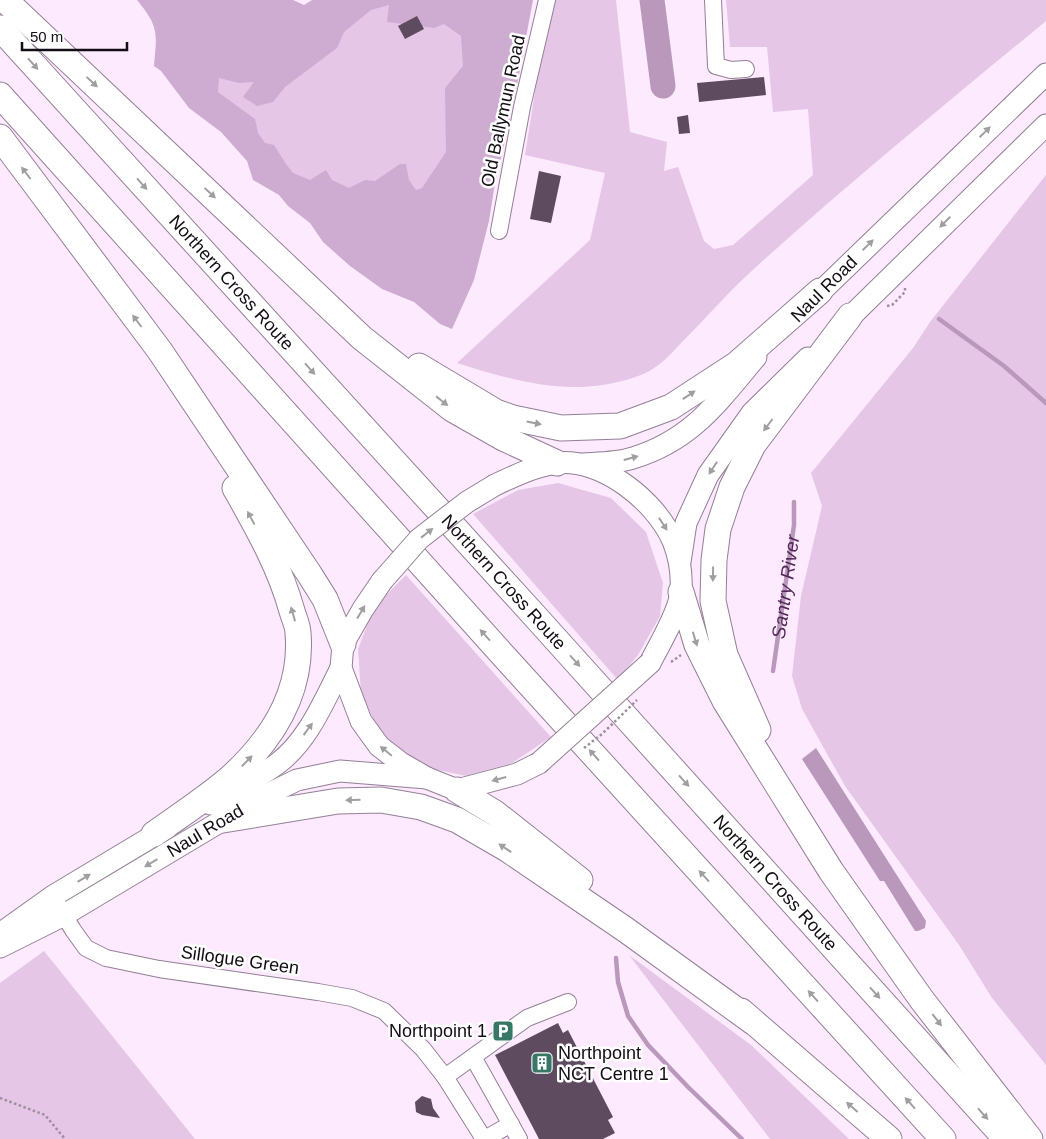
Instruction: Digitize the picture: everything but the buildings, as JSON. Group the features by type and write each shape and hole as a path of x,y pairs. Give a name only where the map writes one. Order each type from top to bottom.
{"highway":[{"path":"5,0 362,338 452,409 504,438 557,463"},
{"name":"Northern Cross Route","path":"0,28 540,622 1006,1139"},
{"path":"0,95 501,653 943,1139"},
{"path":"0,138 160,351 310,575 325,600 342,656"},
{"path":"291,270 402,356 488,407 513,418 561,428 620,426 671,407 736,364 820,291"},
{"path":"831,871 753,719 724,655 713,601 714,560 718,529 732,487 753,445 850,316"},
{"path":"154,834 229,779 255,753 275,727 292,691 298,658 298,632 289,598 274,561 160,351"},
{"path":"682,592 697,645 725,701 831,871 922,1000 1030,1139"},
{"path":"457,790 510,825 632,921 889,1139"},
{"path":"222,820 338,801 381,800 421,807 457,820 507,849 626,930 753,1022"}],"main road":[{"name":"Naul Road","path":"0,934 53,896 154,834 278,764 312,724 363,608 382,581 419,539 467,502 518,473 557,463 583,464 632,459 674,441 712,409 759,353 820,291 1046,74"},
{"path":"342,656 361,721 379,746 401,763 426,778 457,790 517,774 539,763 660,663 682,592 680,562 686,523 708,475 752,413 1046,125"},
{"path":"583,464 620,481 643,499 660,519 673,540 680,562"},
{"name":"Naul Road","path":"0,946 64,915 222,820 297,780 340,771 426,778"}],"street":[{"name":"Old Ballymun Road","path":"499,231 522,106 547,0"},
{"path":"714,0 716,66 731,70 746,69"},
{"name":"Sillogue Green","path":"53,896 86,948 106,958 176,972 318,992 360,1002 384,1011 430,1058 445,1077 484,1139"},
{"path":"445,1077 528,1018 568,1002"},
{"path":"473,1057 520,1139"},
{"path":"484,1139 511,1124"}],"path":[{"path":"882,307 892,305 905,292 906,282"},
{"path":"660,663 675,658 697,645"},
{"path":"0,1098 45,1115 65,1139"}],"shaded area":[{"path":"137,0 293,0 304,5 312,0 533,0 489,221 474,280 452,329 440,324 414,302 382,289 350,266 323,242 310,223 288,206 279,195 253,180 247,161 221,132 189,108 161,71 154,66 155,30 149,17","holes":["389,5 387,22 434,28 444,24 461,36 463,66 445,88 446,152 422,188 416,190 409,180 406,164 400,164 375,181 365,180 349,188 332,180 326,170 310,180 293,173 274,145 265,143 258,133 255,119 218,92 219,78 239,83 254,82 243,97 257,106 273,102 285,87 337,48 344,32 371,10"]},
{"path":"381,0 479,28 459,177 424,192 294,195 207,95 208,78"},
{"path":"553,0 616,0 630,132 667,142 664,171 678,167 704,241 714,249 733,245 813,175 808,109 773,112 767,47 730,47 726,0 1046,0 1046,21 791,235 738,284 671,354 660,363 648,372 617,382 571,387 526,382 457,363 590,240 605,173 525,155 543,41"},
{"path":"1046,175 1046,1065 992,998 959,945 845,786 802,709 792,676 801,596 822,506 811,473 913,348 930,322"},
{"path":"558,483 611,498 646,532 663,583 660,616 638,655 618,680 473,514 518,490"},
{"path":"406,575 551,737 512,763 466,776 420,766 379,731 361,693 358,649 374,607"},
{"path":"816,748 926,921 925,928 915,931 884,881 880,881 802,759"},
{"path":"44,951 195,1139 0,1139 0,983"},
{"path":"629,955 751,1045 849,1139 770,1139"}],"waterway":[{"name":"Santry River","path":"652,0 663,86"},
{"path":"939,319 1004,366 1046,403"},
{"name":"Santry River","path":"773,671 794,525 794,502"},
{"name":"Santry River","path":"616,958 618,982 628,1016 648,1045 742,1139"}],"place":[{"name":"Northpoint 1","path":"503,1031"},
{"name":"Northpoint NCT Centre 1","path":"542,1063"}]}
